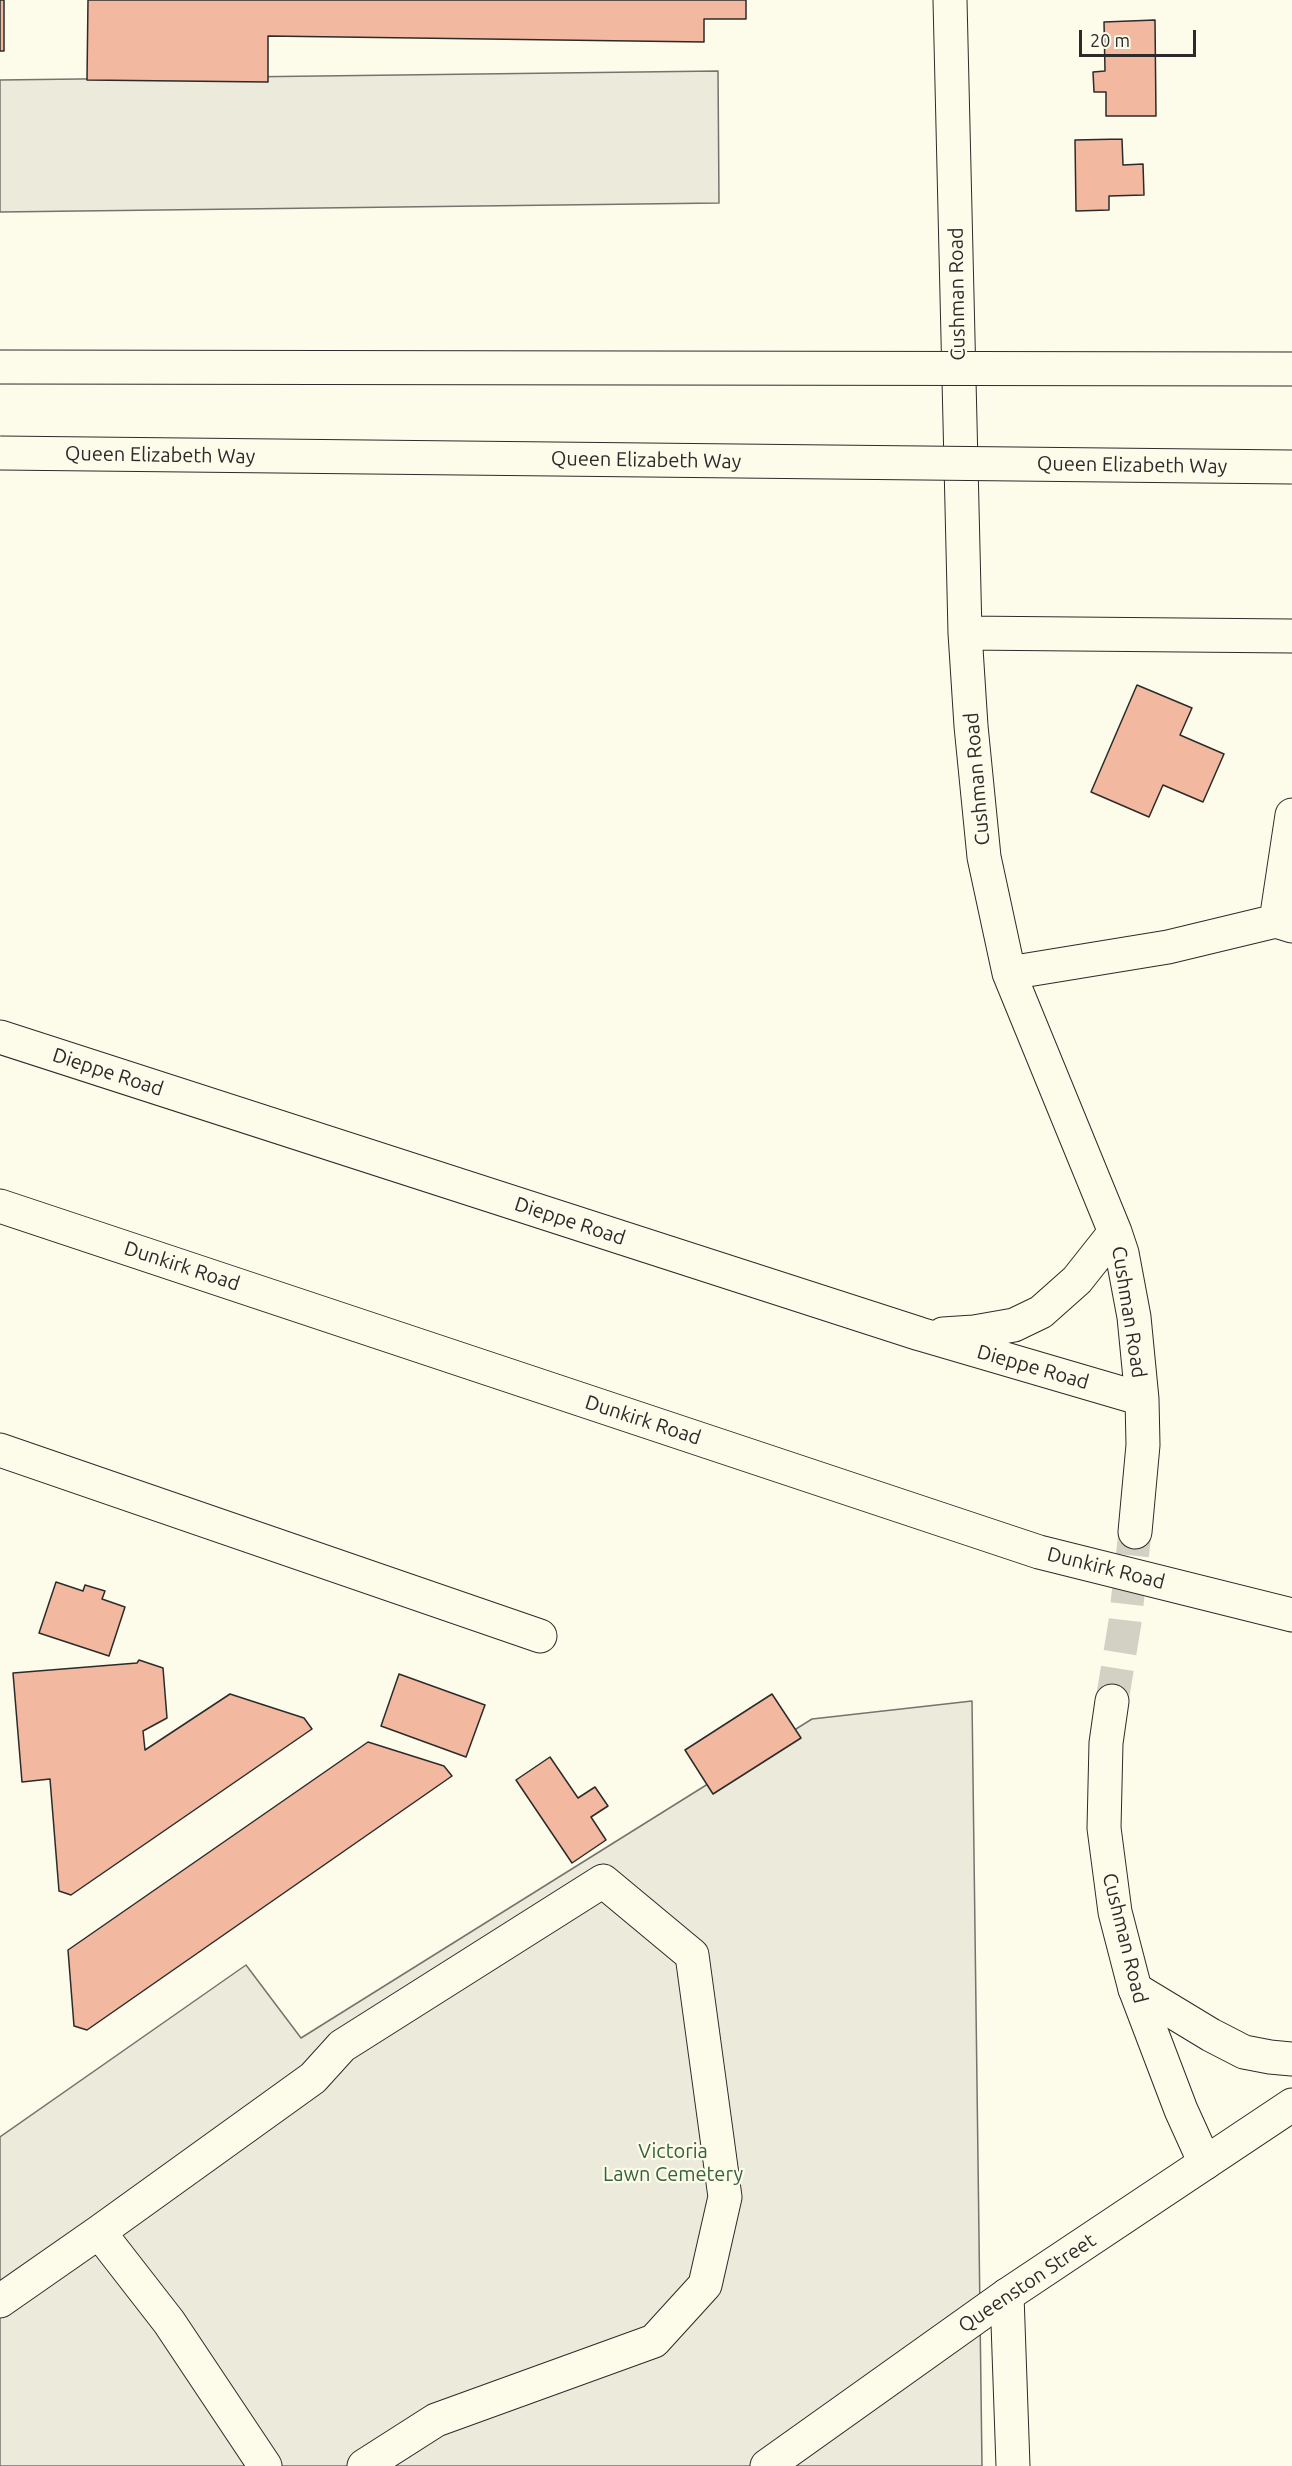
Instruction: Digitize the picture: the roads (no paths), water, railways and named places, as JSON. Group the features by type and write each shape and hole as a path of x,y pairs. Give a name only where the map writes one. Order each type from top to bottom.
{"main road":[{"name":"Cushman Road","path":"950,0 965,633 971,726 984,857 1009,973 1115,1232 1124,1264 1134,1317 1142,1399 1143,1445 1135,1532"},
{"path":"0,367 1292,369"},
{"name":"Queen Elizabeth Way","path":"0,453 1292,467"},
{"path":"965,633 1292,636"},
{"path":"1009,973 1168,947 1284,923 1292,814"},
{"name":"Dieppe Road","path":"0,1037 920,1334 1142,1399"},
{"name":"Dunkirk Road","path":"0,1206 1039,1552 1292,1615"},
{"path":"920,1334 974,1332 1014,1325 1041,1312 1077,1281 1115,1232"},
{"path":"0,1450 540,1636"},
{"name":"Cushman Road","path":"1112,1701 1105,1773 1106,1853 1116,1912 1134,1989 1181,2110 1205,2163"},
{"path":"0,2301 313,2078 342,2046 603,1881 692,1955 725,2197 705,2285 654,2341 436,2420 364,2466"},
{"path":"1134,1989 1244,2052 1292,2059"},
{"name":"Queenston Street","path":"766,2466 1007,2295 1292,2105"},
{"path":"99,2232 169,2322 265,2466"},
{"path":"1007,2295 1013,2466"}],"tunnel":[{"path":"1112,1701 1125,1622 1135,1532"}],"park label":[{"name":"Victoria Lawn Cemetery","path":"673,2162"}]}
